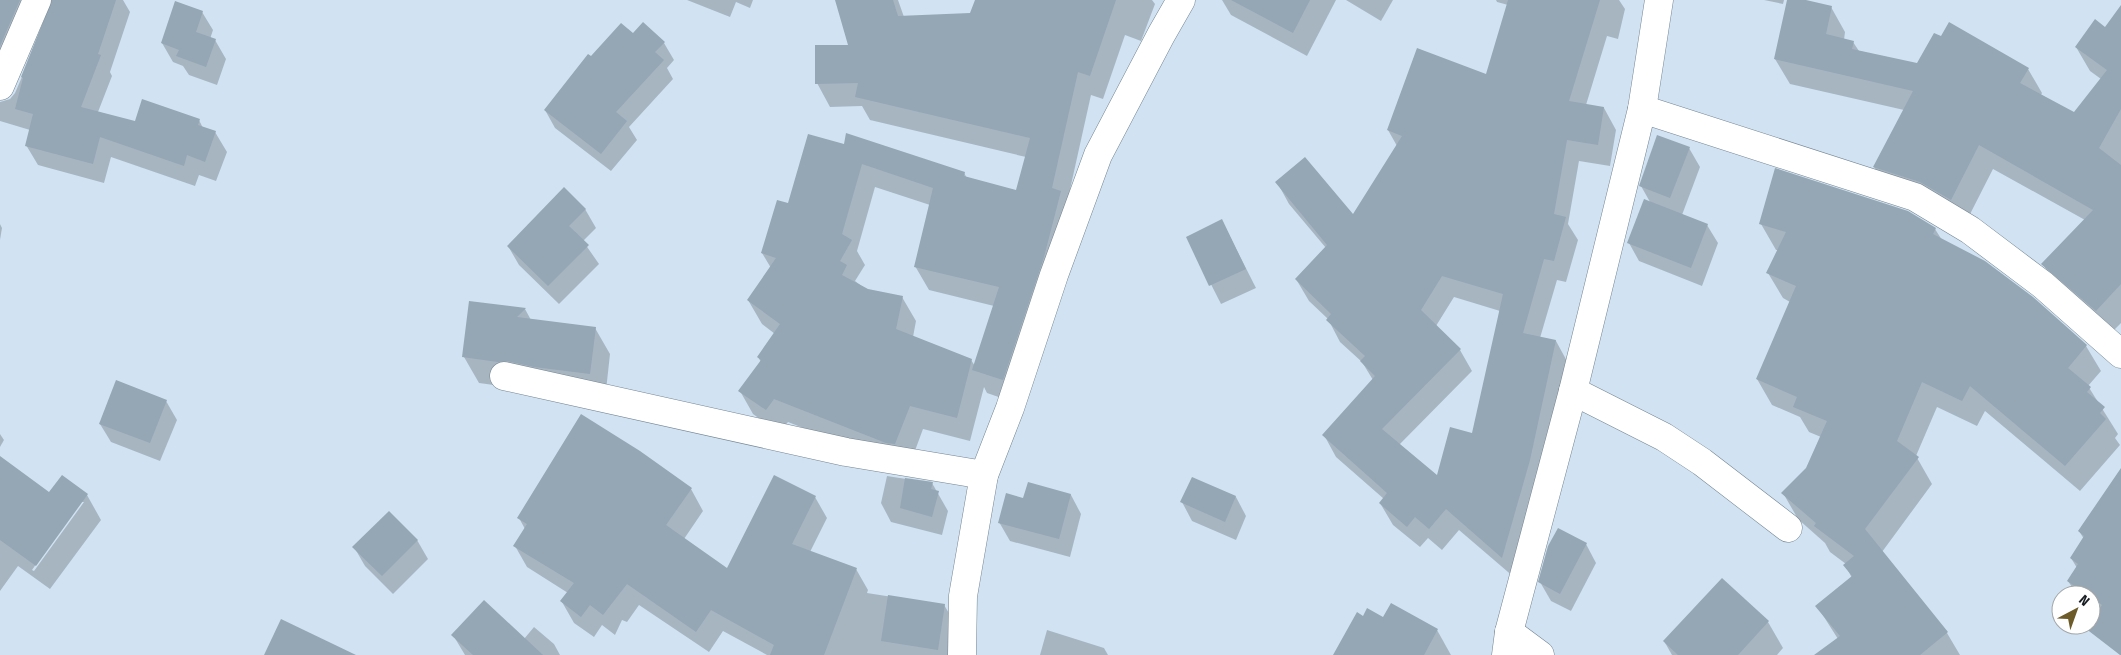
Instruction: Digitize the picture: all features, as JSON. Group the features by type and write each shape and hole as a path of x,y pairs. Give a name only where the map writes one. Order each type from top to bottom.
{"street":[{"path":"0,86 37,0"},
{"path":"962,655 963,596 984,475 1010,408 1054,275 1098,155 1160,35 1181,0"},
{"path":"1540,655 1508,644 1573,391 1642,109 1659,0"},
{"path":"1642,109 1914,198 1970,230 2043,285 2121,354"},
{"path":"504,376 846,452 984,475"},
{"path":"1573,391 1664,437 1702,462 1788,528"}],"building":[{"path":"0,0 20,0 0,46"},
{"path":"52,0 116,0 98,54 101,55 81,107 135,121 142,99 200,119 198,125 216,131 205,162 187,155 184,166 100,137 93,164 25,146 33,114 15,109 23,78 21,77"},
{"path":"835,0 893,0 898,16 970,13 975,0 1116,0 1090,76 1078,72 1052,188 1061,191 1044,257 1003,380 972,370 999,287 914,267 933,188 862,164 842,234 852,240 840,261 847,265 842,275 868,289 903,296 896,329 972,359 957,418 910,406 895,444 886,443 774,399 766,410 738,391 761,360 757,357 780,324 747,300 776,258 761,253 777,200 788,203 808,134 844,144 846,133 965,172 964,176 1016,190 1030,138 855,97 858,83 815,84 815,45 848,45"},
{"path":"1231,0 1310,0 1293,33"},
{"path":"1508,0 1600,0 1569,101 1604,107 1598,145 1567,140 1554,214 1566,217 1554,261 1544,259 1523,333 1556,340 1530,460 1502,558 1446,509 1429,529 1415,517 1407,527 1379,503 1387,493 1322,435 1375,376 1360,361 1365,356 1326,320 1331,314 1295,279 1327,245 1275,182 1305,157 1353,214 1402,136 1387,130 1417,48 1486,74","holes":["1442,276 1503,294 1472,433 1450,427 1437,475 1382,429 1461,349 1421,310"]},
{"path":"1787,0 1806,0 1832,6 1826,34 1854,41 1852,49 1917,63 1934,33 1941,36 1949,22 2029,68 2020,83 2074,112 2107,70 2075,47 2095,19 2105,27 2121,5 2121,109 2099,148 2121,165 2121,284 2096,311 2041,264 2093,210 1979,145 1951,200 1920,182 1873,167 1913,91 1774,59"},
{"path":"175,1 203,11 196,32 216,39 206,67 176,56 179,50 161,43"},
{"path":"643,22 665,42 655,52 664,60 616,112 627,121 601,154 544,110 588,54 591,56 621,23 633,33"},
{"path":"1657,135 1690,147 1670,198 1639,186"},
{"path":"1775,168 1908,211 1936,228 1933,234 1985,261 2033,297 2087,345 2068,368 2091,387 2087,392 2105,407 2100,413 2106,419 2065,466 1970,386 1962,401 1922,382 1897,441 1919,457 1865,529 1948,632 1920,655 1814,655 1840,636 1815,606 1852,576 1843,565 1854,556 1814,526 1816,523 1781,493 1806,468 1827,421 1793,407 1797,397 1756,379 1796,286 1766,273 1786,232 1759,224"},
{"path":"564,187 586,209 569,226 589,245 548,286 507,246"},
{"path":"1644,199 1708,224 1691,268 1627,243"},
{"path":"1222,219 1246,269 1209,286 1186,237"},
{"path":"469,301 526,308 517,317 596,327 590,374 534,367 507,361 498,362 462,357"},
{"path":"116,380 167,400 150,443 99,424"},
{"path":"581,414 640,451 692,488 666,525 727,568 774,475 816,496 792,544 857,568 824,655 770,655 774,645 711,610 696,632 627,584 603,615 590,605 581,617 560,601 574,583 513,546 527,524 517,518"},
{"path":"0,456 49,492 62,475 88,494 36,566 0,540"},
{"path":"2121,468 2121,655 2094,635 2101,635 2101,585 2073,585 2067,581 2078,564 2070,558 2084,536 2078,531"},
{"path":"1192,477 1236,496 1225,522 1180,502"},
{"path":"905,478 933,482 931,489 939,491 932,517 900,508"},
{"path":"1028,482 1071,494 1059,539 998,523 1006,493 1023,498"},
{"path":"389,511 418,540 382,576 352,547"},
{"path":"1558,528 1587,543 1560,594 1538,582 1548,546"},
{"path":"1722,578 1769,621 1738,655 1678,655 1663,641"},
{"path":"888,595 945,604 938,650 881,641"},
{"path":"484,600 543,655 473,655 451,635"},
{"path":"1391,603 1438,629 1424,655 1333,655 1357,612 1363,616 1367,608 1383,617"},
{"path":"281,619 356,655 264,655"}]}
